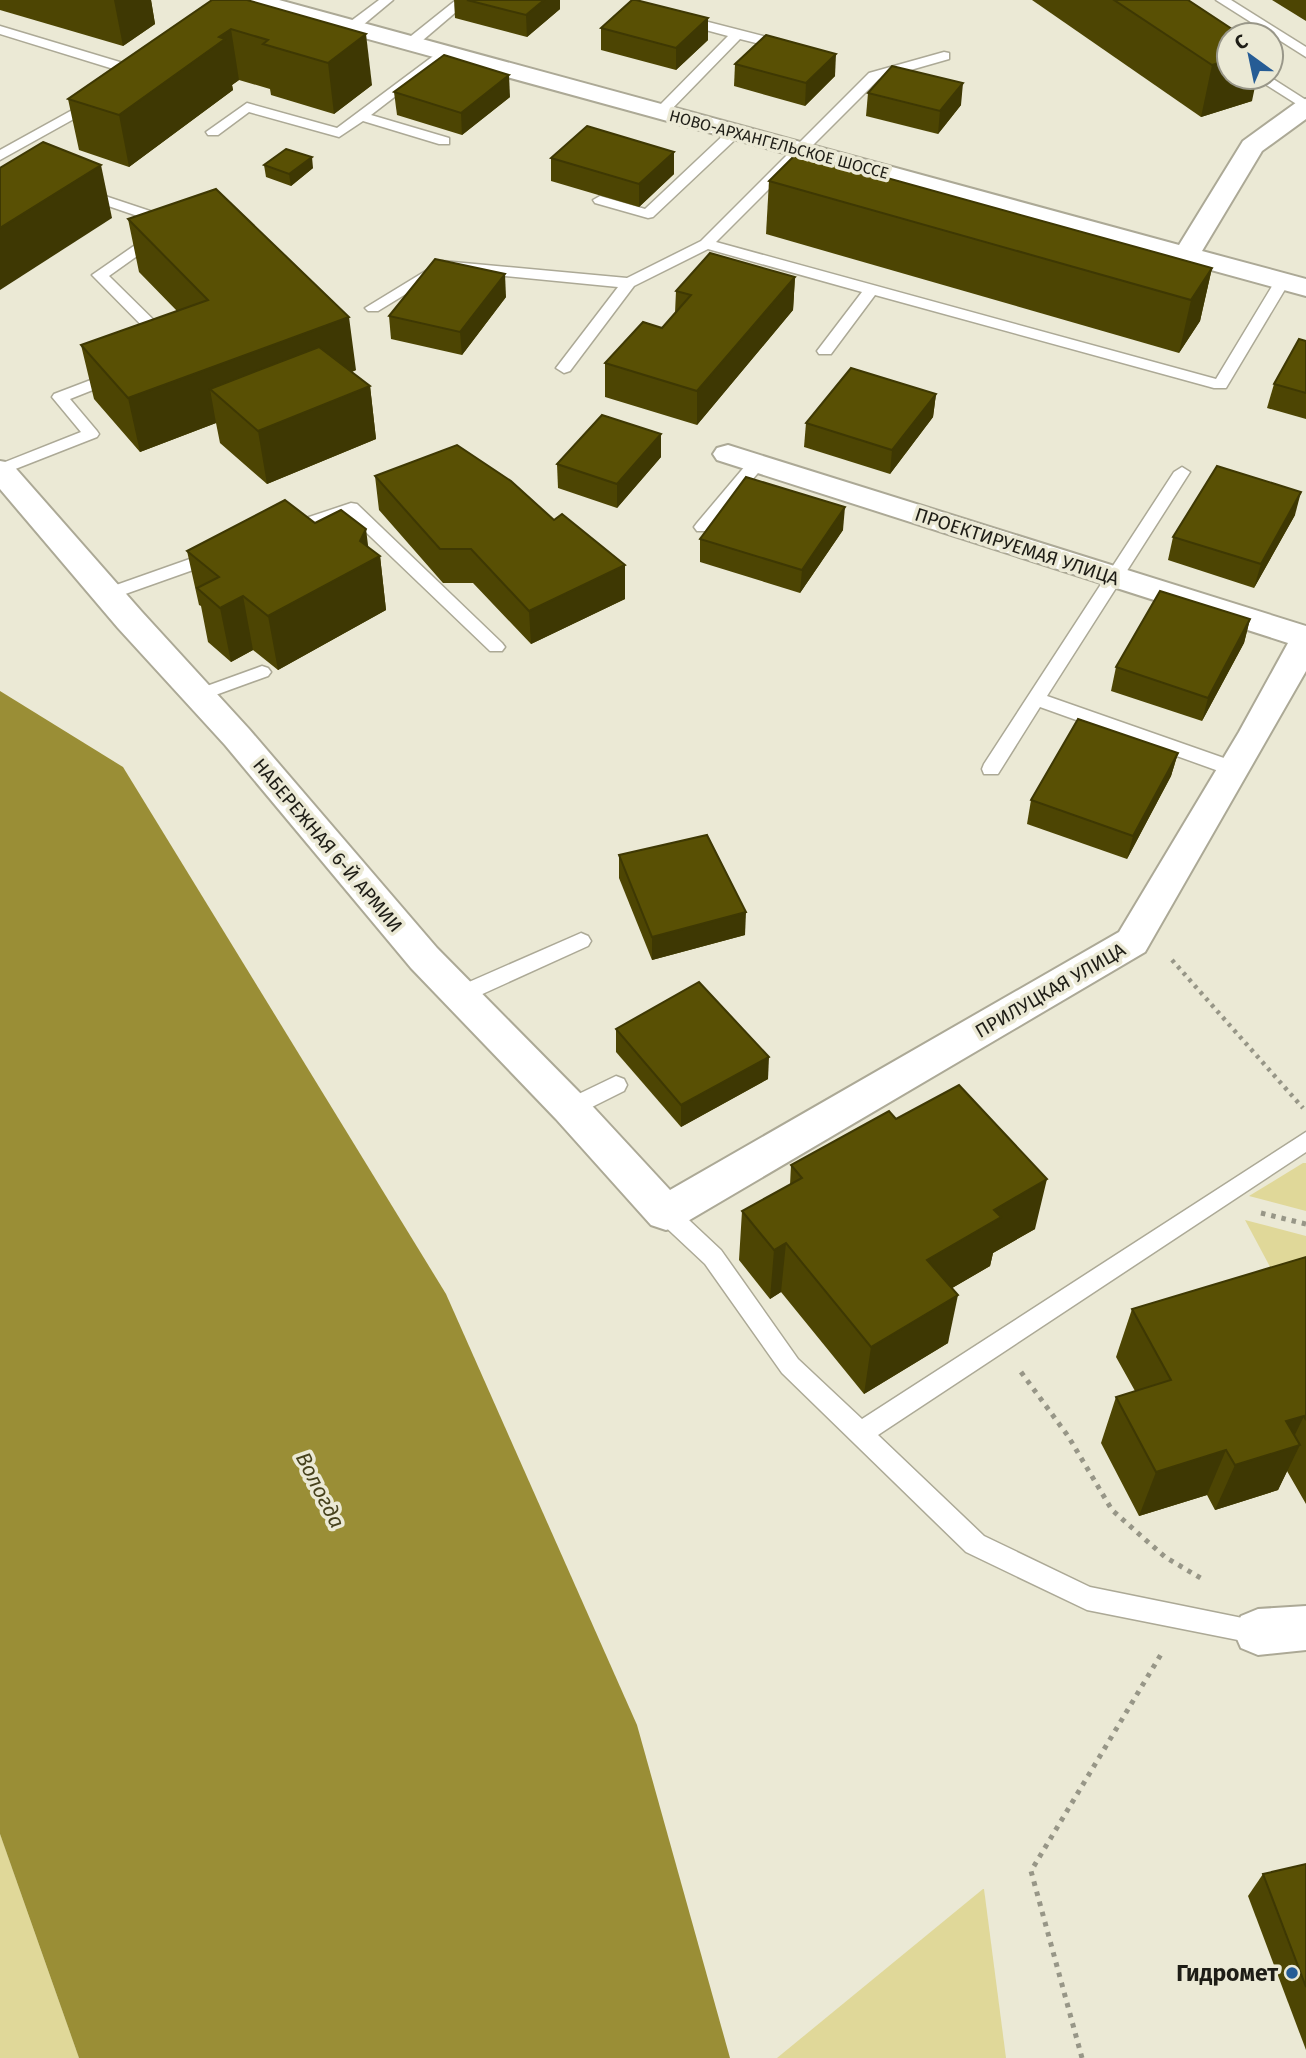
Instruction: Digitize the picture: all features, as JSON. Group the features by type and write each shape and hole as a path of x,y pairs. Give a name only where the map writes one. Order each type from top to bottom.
{"street":[{"name":"НОВО-АРХАНГЕЛЬСКОЕ ШОССЕ","path":"252,0 1294,284"},
{"path":"1186,255 1252,146 1306,106"},
{"name":"ПРОЕКТИРУЕМАЯ УЛИЦА","path":"742,459 1306,638"},
{"name":"НАБЕРЕЖНАЯ 6-Й АРМИИ","path":"0,470 199,695 424,958 570,1108 666,1213"},
{"name":"ПРИЛУЦКАЯ УЛИЦА","path":"666,1213 1132,942 1234,769 1306,638"},
{"path":"1258,1632 1306,1628"}],"lane":[{"path":"352,27 387,0"},
{"path":"411,43 464,0"},
{"path":"1222,0 1306,53"},
{"path":"675,17 802,50"},
{"path":"0,30 138,72"},
{"path":"661,112 737,34"},
{"path":"213,131 247,107 339,133 444,52"},
{"path":"564,368 629,283 706,244 874,76 944,56"},
{"path":"1283,91 1306,106"},
{"path":"3,160 106,94"},
{"path":"361,116 443,141"},
{"path":"600,200 648,214 734,132"},
{"path":"64,186 175,224 100,275 177,352 164,357"},
{"path":"706,244 1220,385 1294,284"},
{"path":"373,308 442,265 629,283"},
{"path":"825,351 872,289"},
{"path":"0,470 91,434 60,397 138,367"},
{"path":"703,527 742,459"},
{"path":"991,769 1182,472"},
{"path":"274,535 351,508 496,647"},
{"path":"107,594 236,549"},
{"path":"199,695 262,672"},
{"path":"1036,699 1234,769"},
{"path":"460,995 581,941"},
{"path":"570,1108 615,1085"},
{"path":"861,1433 1306,1141"},
{"path":"666,1213 713,1257 790,1366 975,1544 1087,1598 1258,1632"}],"path":[{"path":"1142,926 1306,1111"},
{"path":"1000,1343 1068,1436 1112,1510 1165,1557 1213,1585 1258,1632"},
{"path":"1082,2058 1031,1871 1183,1617"}],"shaded area":[{"path":"1306,1163 1306,1211 1249,1196"},
{"path":"1245,1220 1306,1236 1306,1271 1275,1276"},
{"path":"0,1834 79,2058 0,2058"},
{"path":"983,1889 1006,2058 777,2058"}],"water":[{"name":"Вологда","path":"0,691 123,767 446,1294 637,1725 730,2058 79,2058 0,1834"}],"building":[{"path":"212,0 247,0 366,34 328,63 263,44 268,40 231,29 219,37 225,39 119,115 68,99"},
{"path":"467,0 544,0 526,15"},
{"path":"632,0 708,18 676,48 601,28"},
{"path":"1114,0 1188,0 1220,21 1215,21 1215,64 1212,65"},
{"path":"766,35 836,54 806,83 735,64"},
{"path":"444,55 509,75 461,113 394,92"},
{"path":"892,66 963,83 940,111 868,93"},
{"path":"587,126 674,152 639,184 551,158"},
{"path":"43,142 101,165 0,228 0,168"},
{"path":"286,149 312,157 289,174 264,165"},
{"path":"797,153 1212,268 1191,300 769,181"},
{"path":"216,189 349,317 128,398 81,345 208,300 128,219"},
{"path":"710,253 795,277 697,391 605,363 643,322 662,328 691,295 676,291"},
{"path":"435,259 505,274 460,332 389,316"},
{"path":"1299,339 1306,341 1306,393 1274,384"},
{"path":"319,347 370,386 258,431 210,389"},
{"path":"851,368 936,394 892,450 806,423"},
{"path":"602,415 661,434 617,484 557,464"},
{"path":"457,445 511,481 554,520 562,514 625,565 529,611 471,549 440,549 375,476"},
{"path":"1217,466 1301,492 1261,564 1173,537"},
{"path":"746,477 845,507 802,570 700,539"},
{"path":"285,500 315,523 341,510 366,529 360,541 380,556 268,616 243,596 220,608 197,588 219,577 187,551"},
{"path":"1160,591 1250,619 1208,698 1116,667"},
{"path":"1078,719 1178,753 1133,836 1031,800"},
{"path":"707,835 746,912 652,937 619,855"},
{"path":"699,982 769,1057 681,1105 616,1029"},
{"path":"959,1085 1047,1179 994,1210 1001,1217 927,1260 958,1295 871,1347 786,1243 774,1250 742,1211 802,1178 791,1165 889,1111 896,1119"},
{"path":"1306,1257 1306,1420 1304,1416 1286,1421 1300,1445 1235,1465 1226,1450 1156,1472 1116,1397 1171,1380 1132,1309"},
{"path":"1306,1864 1306,1987 1263,1874"}],"place":[{"name":"Гидромет","path":"1292,1973"}]}
